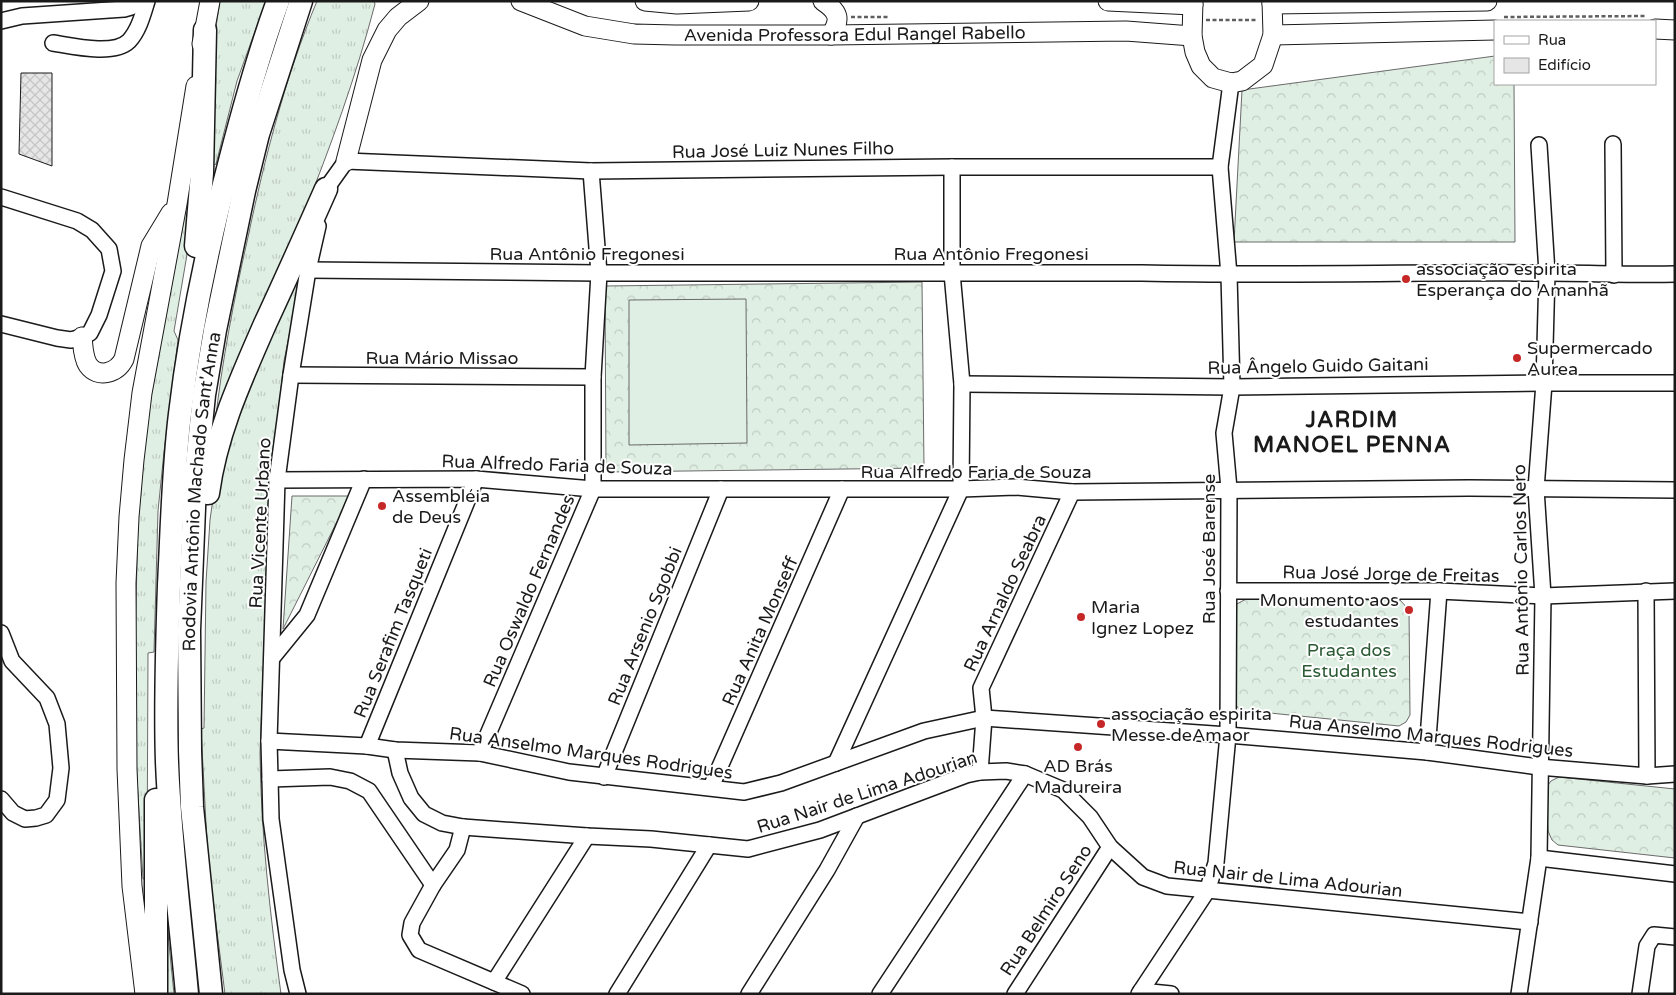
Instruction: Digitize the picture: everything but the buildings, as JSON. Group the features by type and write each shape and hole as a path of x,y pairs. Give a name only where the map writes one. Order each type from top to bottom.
{"highway":[{"name":"Rodovia Antônio Machado Sant'Anna","path":"187,994 167,761 166,642 171,521 180,413 211,236 240,124 278,1"},
{"name":"Rodovia Antônio Machado Sant'Anna","path":"211,991 192,807 190,751 189,630 195,484 204,395 215,330 244,191 258,134 301,1"},
{"path":"180,413 188,306 200,208 203,164 205,30"},
{"path":"189,630 211,473 218,441 246,368 326,189"},
{"path":"156,994 157,718 166,642"}],"main road":[{"path":"145,994 132,886 126,697 126,583 134,460 142,393 178,204 210,1"},
{"path":"346,161 372,60 387,30 398,17 419,1"},
{"name":"Avenida Professora Edul Rangel Rabello","path":"521,1 585,26 634,34 831,35 1126,31 1192,36"},
{"name":"Avenida Professora Edul Rangel Rabello","path":"645,1 678,4 749,1"},
{"path":"823,1 838,16 831,35"},
{"path":"1108,1 1193,3 1192,36 1194,52 1201,66 1213,78 1231,83 1242,81 1263,65 1273,35 1272,3 1488,1"},
{"path":"1656,29 1675,30"},
{"path":"1273,35 1494,30"},
{"path":"82,337 86,362 93,370 106,373 113,371 120,365 124,359 151,246 178,204"}],"street":[{"path":"1,21 22,16 124,9 140,1"},
{"path":"52,43 103,49 118,48 129,41 140,25 147,1"},
{"name":"Rua José Barense","path":"1140,992 1207,890 1216,863 1228,735 1229,489 1224,433 1232,387 1229,275 1220,167 1231,83"},
{"path":"1613,144 1614,275"},
{"name":"Rua Antônio Carlos Nero","path":"1519,994 1538,858 1543,596 1536,488 1544,382 1547,273 1539,145"},
{"path":"326,189 346,161"},
{"name":"Rua José Luiz Nunes Filho","path":"346,161 591,171 952,167 1220,167"},
{"path":"836,763 961,490 962,384 952,273 952,167"},
{"name":"Rua Oswaldo Fernandes","path":"480,753 593,489 593,377 600,274 591,171"},
{"name":"Rua Vicente Urbano","path":"298,994 292,970 271,819 269,741 277,480 308,270 326,189"},
{"path":"1,197 77,221 92,230 109,249 113,272 99,315 90,333 82,337 71,340 57,338 1,324"},
{"name":"Rua Antônio Fregonesi","path":"308,270 600,274 1675,274"},
{"name":"Rua Mário Missao","path":"291,376 593,377"},
{"name":"Rua Ângelo Guido Gaitani","path":"962,384 1232,387 1544,382 1675,384"},
{"path":"272,658 307,615 364,479"},
{"name":"Rua Alfredo Faria de Souza","path":"277,480 476,479 593,489 961,490 1014,487 1072,492 1229,489 1536,488 1675,490"},
{"name":"Rua Serafim Tasqueti","path":"367,746 476,479"},
{"name":"Rua Arsenio Sgobbi","path":"604,777 721,489"},
{"name":"Rua Anita Monseff","path":"711,788 842,489"},
{"name":"Rua Arnaldo Seabra","path":"980,772 984,718 981,688 1072,492"},
{"name":"Rua José Jorge de Freitas","path":"1228,591 1439,591 1543,596 1675,591"},
{"path":"1427,752 1439,591"},
{"path":"1646,591 1647,776"},
{"path":"1,633 12,661 48,698 57,724 61,768 57,800 46,815 24,819 13,813 1,800"},
{"name":"Rua Anselmo Marques Rodrigues","path":"269,741 367,746 396,750 480,753 569,772 744,792 781,784 924,731 984,718 1228,735 1427,752 1539,766 1647,776 1675,774"},
{"name":"Rua Nair de Lima Adourian","path":"396,750 400,773 411,798 424,814 442,823 463,827 650,839 748,849 820,830 966,775 980,772 1006,771 1025,774 1063,790 1090,817 1110,847 1143,877 1167,886 1530,922"},
{"path":"880,994 1025,774"},
{"path":"270,780 330,777 350,781 369,791 433,885"},
{"path":"749,994 827,870 857,816"},
{"path":"463,827 457,850 433,885 412,923 410,936 419,950 522,994"},
{"path":"494,982 587,836"},
{"path":"617,994 709,845"},
{"name":"Rua Belmiro Seno","path":"1015,994 1110,847"},
{"path":"1538,858 1675,874"},
{"path":"1640,994 1647,946 1654,935 1675,937"},
{"path":"1140,992 1171,994"}],"green space":[{"path":"220,1 266,1 237,81 216,164 208,169 214,40"},
{"path":"317,1 374,1 375,4 360,58 303,217 215,424 233,307 261,177 295,59"},
{"path":"1494,56 1494,85 1514,85 1515,242 1234,242 1242,90"},
{"path":"193,123 191,231 174,331 178,340 158,511 154,652 148,653 147,879 143,879 136,761 135,649 138,516 142,453"},
{"path":"305,257 284,361 271,483 260,753 262,814 267,874 281,994 225,994 208,861 201,729 204,728 206,582 210,520 215,484 232,422"},
{"path":"922,282 924,468 606,472 605,286"},
{"path":"746,299 747,443 629,445 629,300"},
{"path":"292,496 350,496 283,629"},
{"name":"Praça dos Estudantes","path":"1246,599 1400,600 1409,610 1410,715 1406,722 1399,726 1240,710 1235,704 1235,605"},
{"path":"1559,777 1675,789 1675,858 1558,845 1552,840 1548,831 1545,789 1551,781"},
{"path":"164,894 174,994 163,994"}],"place":[{"name":"associação espirita Esperança do Amanhã","path":"1406,279"},
{"name":"Supermercado Aurea","path":"1517,358"},
{"name":"Assembléia de Deus","path":"382,506"},
{"name":"Monumento aos estudantes","path":"1409,610"},
{"name":"Maria Ignez Lopez","path":"1081,617"},
{"name":"associação espirita Messe deAmaor","path":"1101,724"},
{"name":"AD Brás Madureira","path":"1078,747"}],"district":[{"name":"JARDIM MANOEL PENNA","path":"1352,432"}]}
